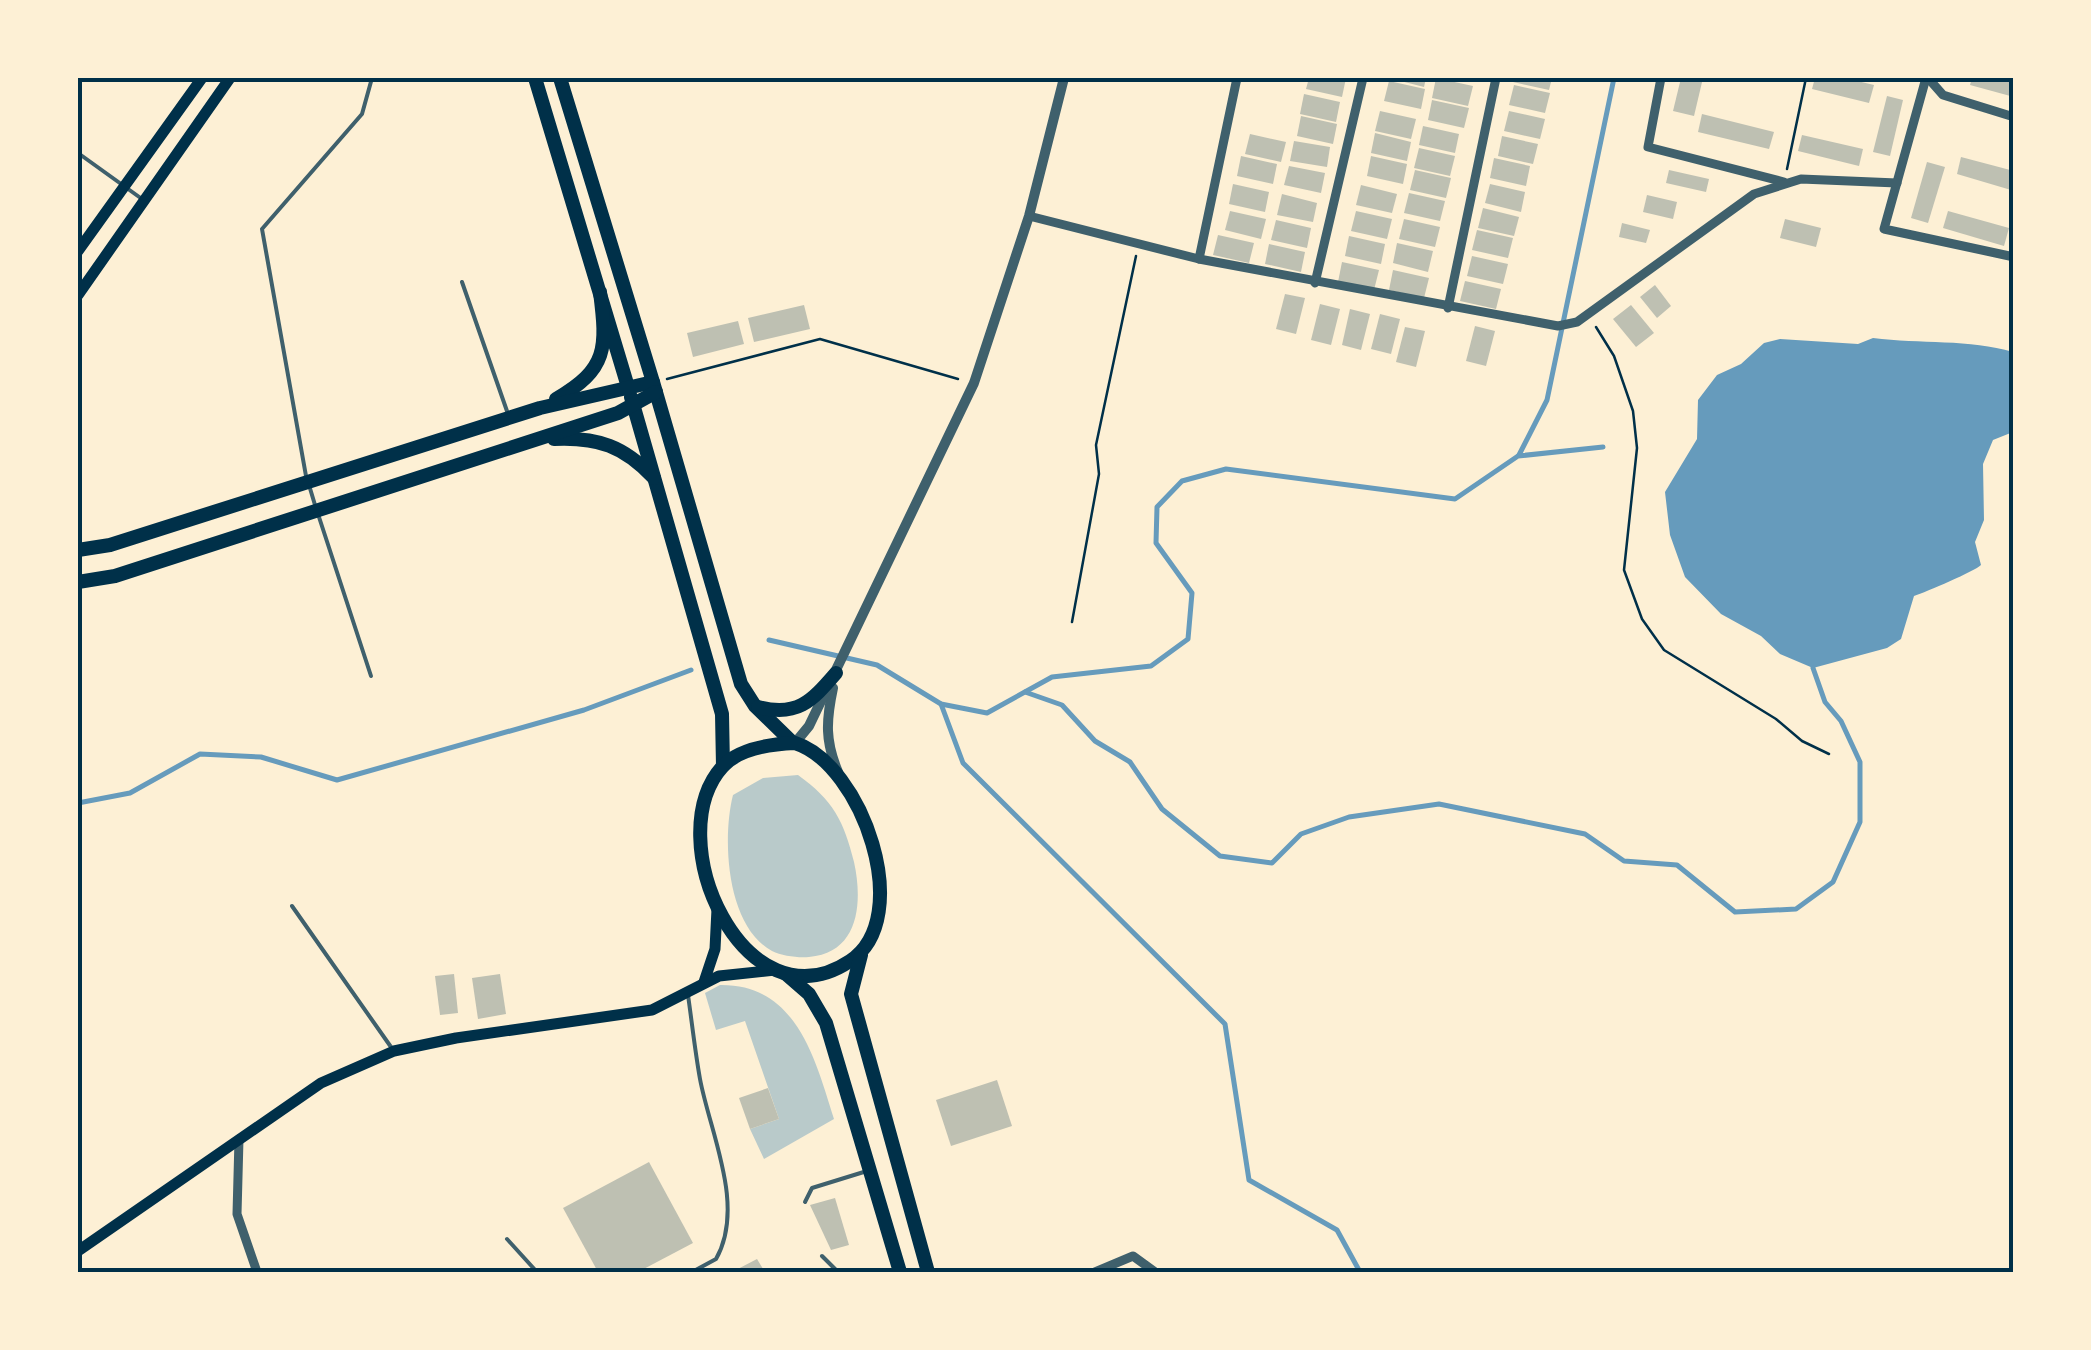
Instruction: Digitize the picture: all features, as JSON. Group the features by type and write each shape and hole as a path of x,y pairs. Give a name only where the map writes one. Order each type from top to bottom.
{"main road":[{"path":"78,251 202,78"},
{"path":"78,295 230,78"},
{"path":"535,78 659,483 722,714 723,766 709,792 702,823 705,871 716,904 748,955 780,971 809,994 826,1023 900,1272"},
{"path":"560,78 741,684 755,706 794,743 818,754 839,773 859,804 873,846 879,901 874,932 862,954 851,994 928,1272"},
{"path":"540,408 590,376 600,361 606,338 600,292"},
{"path":"78,550 110,545 540,408 628,386 654,387"},
{"path":"78,582 114,576 510,447 634,404 654,387"},
{"path":"510,447 546,439 601,441 636,459 659,483"},
{"path":"755,706 798,710 811,703 838,670"},
{"path":"723,766 758,748 794,743"},
{"path":"704,982 718,932 716,904"},
{"path":"78,1251 320,1083 394,1051 652,1010 704,982 780,971 827,972 862,954"}],"street":[{"path":"794,743 809,726 838,670 974,383 1028,216 1064,78"},
{"path":"1199,259 1237,78"},
{"path":"1315,283 1363,78"},
{"path":"1448,308 1496,78"},
{"path":"1662,78 1648,147 1785,182"},
{"path":"2014,117 1955,100 1927,78 1884,228 2014,256"},
{"path":"1028,216 1315,283 1561,325 1587,314 1754,194 1801,179 1897,183"},
{"path":"838,670 825,724 839,773"},
{"path":"239,1138 237,1214 257,1272"},
{"path":"1096,1272 1134,1256 1155,1272"}],"lane":[{"path":"371,676 308,482 262,229 362,114 372,78"},
{"path":"78,154 142,199"},
{"path":"462,282 510,418"},
{"path":"292,906 394,1051"},
{"path":"688,994 700,1081 722,1164 726,1230 716,1259 692,1272"},
{"path":"805,1202 812,1188 869,1170"},
{"path":"507,1239 537,1272"},
{"path":"822,1256 838,1272"}],"path":[{"path":"1785,182 1806,78"},
{"path":"1072,622 1099,474 1096,445 1138,244"},
{"path":"1587,314 1614,356 1633,412 1637,448 1624,570 1642,619 1664,650 1776,719 1802,741 1830,754"},
{"path":"654,387 820,339 974,383"}],"shaded area":[{"path":"798,775 820,793 841,823 854,862 858,894 848,936 826,953 805,957 776,953 757,939 737,902 728,857 733,795 763,778"},
{"path":"720,985 746,988 768,997 785,1011 810,1050 834,1119 764,1159 750,1129 779,1119 745,1021 716,1030 705,993"}],"water":[{"path":"1873,338 1980,345 2013,352 2013,432 1993,440 1983,464 1984,520 1975,542 1981,565 1914,596 1901,639 1887,648 1813,668 1780,654 1761,636 1721,614 1685,577 1670,535 1665,492 1697,439 1698,400 1717,375 1741,364 1764,343 1780,339 1858,344"}],"building":[{"path":"1309,78 1346,78 1342,97 1306,89"},
{"path":"1389,78 1426,78 1424,87"},
{"path":"1436,78 1473,86 1468,106 1432,98"},
{"path":"1514,78 1552,78 1549,90 1513,82"},
{"path":"1681,78 1703,78 1694,116 1673,111"},
{"path":"1815,78 1845,78 1874,85 1869,103 1812,89"},
{"path":"1972,78 2014,78 2014,97 1970,85"},
{"path":"1389,81 1425,89 1421,109 1384,101"},
{"path":"1514,85 1550,93 1545,113 1509,105"},
{"path":"1304,94 1340,102 1336,122 1300,114"},
{"path":"1887,96 1903,100 1890,156 1873,152"},
{"path":"1432,100 1469,108 1464,128 1428,120"},
{"path":"1380,111 1416,119 1411,139 1375,131"},
{"path":"1509,111 1545,119 1540,139 1504,131"},
{"path":"1702,114 1774,132 1769,149 1698,132"},
{"path":"1301,116 1337,124 1333,144 1297,136"},
{"path":"1423,126 1459,134 1455,153 1419,145"},
{"path":"1375,133 1411,142 1407,161 1371,153"},
{"path":"1250,134 1286,142 1281,162 1245,154"},
{"path":"1802,135 1863,149 1859,166 1798,151"},
{"path":"1502,136 1538,144 1533,164 1498,156"},
{"path":"1294,141 1330,147 1327,167 1290,161"},
{"path":"1419,148 1455,156 1450,176 1414,168"},
{"path":"1241,156 1277,164 1273,184 1237,176"},
{"path":"1371,156 1407,164 1403,184 1367,176"},
{"path":"1961,157 2014,171 2011,190 1957,174"},
{"path":"1494,158 1530,166 1526,186 1490,178"},
{"path":"1927,162 1945,167 1928,223 1911,218"},
{"path":"1289,166 1325,173 1321,193 1284,185"},
{"path":"1415,170 1451,178 1446,198 1410,190"},
{"path":"1669,170 1709,179 1706,192 1666,183"},
{"path":"1233,184 1269,192 1265,212 1229,204"},
{"path":"1490,184 1525,192 1521,212 1485,203"},
{"path":"1361,185 1397,194 1392,213 1356,205"},
{"path":"1409,193 1445,201 1440,221 1404,213"},
{"path":"1282,194 1317,203 1313,222 1277,215"},
{"path":"1647,195 1677,202 1673,219 1643,212"},
{"path":"1483,208 1519,217 1514,236 1478,228"},
{"path":"1230,211 1266,219 1261,239 1225,230"},
{"path":"1356,211 1392,219 1387,239 1351,231"},
{"path":"1948,211 2009,228 2004,246 1943,228"},
{"path":"1404,219 1440,227 1435,247 1399,239"},
{"path":"1785,219 1821,228 1816,247 1780,238"},
{"path":"1276,220 1311,228 1307,248 1271,240"},
{"path":"1622,223 1650,230 1646,243 1619,237"},
{"path":"1477,230 1513,238 1508,258 1472,250"},
{"path":"1218,235 1254,243 1249,263 1213,255"},
{"path":"1349,236 1385,244 1381,264 1345,256"},
{"path":"1397,243 1433,251 1428,272 1393,263"},
{"path":"1269,244 1305,252 1301,272 1265,264"},
{"path":"1472,256 1508,264 1503,284 1467,276"},
{"path":"1342,262 1379,270 1374,290 1338,282"},
{"path":"1393,270 1429,278 1424,298 1389,290"},
{"path":"1465,281 1501,289 1496,309 1460,301"},
{"path":"1655,285 1671,306 1657,318 1640,297"},
{"path":"1285,294 1305,298 1296,334 1276,329"},
{"path":"1320,304 1340,309 1331,345 1311,340"},
{"path":"804,305 810,329 754,342 748,318"},
{"path":"1631,305 1654,333 1636,347 1613,319"},
{"path":"1350,309 1370,314 1361,350 1342,345"},
{"path":"1380,314 1400,319 1391,354 1371,349"},
{"path":"738,321 744,344 693,357 687,333"},
{"path":"1475,326 1495,331 1486,366 1466,361"},
{"path":"1405,327 1425,331 1416,367 1396,362"},
{"path":"454,974 458,1013 440,1015 435,976"},
{"path":"500,974 506,1014 478,1019 472,978"},
{"path":"997,1080 1012,1126 951,1146 936,1100"},
{"path":"768,1088 779,1119 750,1129 739,1098"},
{"path":"649,1162 693,1243 638,1272 598,1272 563,1208"},
{"path":"835,1198 849,1245 831,1250 810,1205"},
{"path":"757,1259 765,1272 732,1272"}],"waterway":[{"path":"1519,455 1547,400 1614,78"},
{"path":"769,640 877,665 941,704 987,713 1052,677 1151,666 1188,639 1192,593 1156,543 1157,507 1182,481 1226,469 1455,499 1518,456 1603,447"},
{"path":"1025,692 1062,705 1095,741 1130,762 1162,809 1220,856 1272,863 1301,834 1349,817 1439,804 1585,834 1624,861 1677,865 1735,912 1796,909 1833,882 1860,822 1860,762 1841,721 1825,702 1813,668"},
{"path":"78,803 130,793 200,754 261,757 337,780 584,710 691,670"},
{"path":"941,704 963,763 1225,1024 1249,1180 1337,1230 1360,1272"}]}
